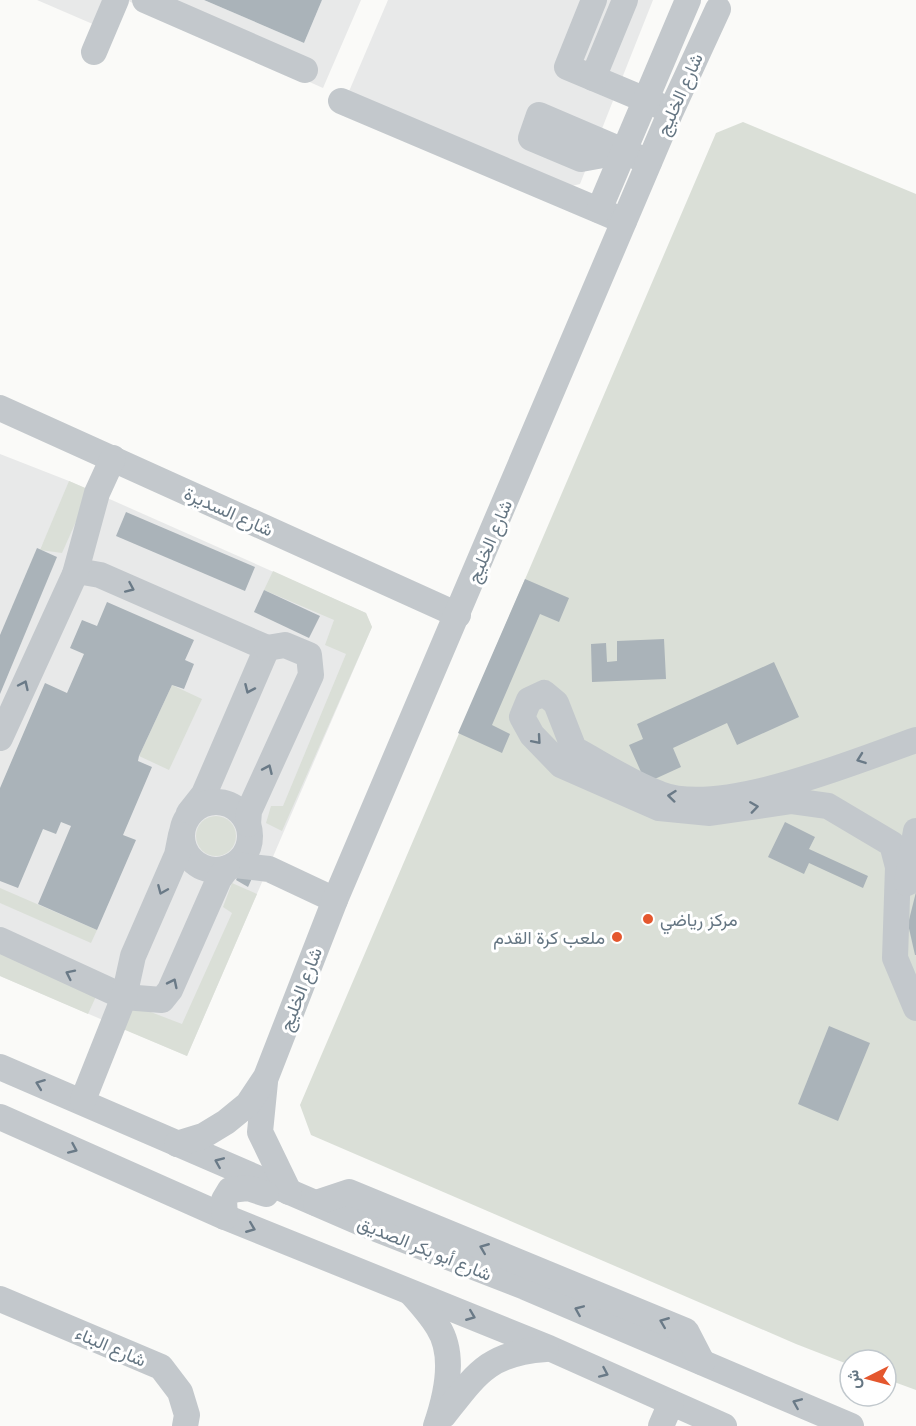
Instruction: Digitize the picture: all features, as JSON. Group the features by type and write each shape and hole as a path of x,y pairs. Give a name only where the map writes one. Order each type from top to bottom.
{"street":[{"path":"94,52 116,0"},
{"path":"594,0 567,67 671,111"},
{"path":"593,78 625,0"},
{"path":"599,210 688,0"},
{"path":"160,3 305,70"},
{"name":"شارع الخليج","path":"289,1192 260,1132 260,1109 266,1077 338,891 458,615 649,162 721,3"},
{"path":"341,101 624,221"},
{"path":"624,152 649,162"},
{"name":"شارع السديرة","path":"0,408 458,615"},
{"path":"0,738 75,574 97,494 113,458"},
{"path":"0,939 124,997 162,1000 170,990 219,879 248,847 249,811 311,675 309,655 276,647 100,575 82,572 75,574"},
{"path":"83,1100 124,997 133,957 177,855 185,824 204,794 276,647"},
{"path":"916,740 790,784 709,800 661,795 574,749 556,703 544,693 529,700 522,717 532,735 561,765 659,808 710,813 792,801 828,806 892,844 898,867 896,958 916,1008"},
{"path":"221,801 242,813 249,830 275,855 338,891 268,869 231,866 212,870 199,866 183,848 185,824 198,805 221,801"},
{"path":"916,831 908,866 906,956 916,981"},
{"name":"شارع أبو بكر الصديق","path":"0,1067 83,1100 177,1144 366,1225 525,1287 851,1426"},
{"name":"شارع الخليج","path":"177,1144 203,1136 226,1122 248,1104 266,1077"},
{"path":"0,1117 225,1217 549,1348 666,1415 724,1426"},
{"path":"225,1217 226,1194 236,1187 248,1188 339,1227 353,1228 366,1225"},
{"path":"316,1203 349,1192 654,1317 686,1331 702,1362"},
{"path":"410,1291 440,1329 447,1357 446,1394 436,1425"},
{"name":"شارع البناء","path":"0,1299 161,1367 180,1392 187,1415 185,1426"},
{"path":"436,1425 476,1374 497,1359 522,1350 549,1348"}],"shaded area":[{"path":"37,0 105,0 95,25"},
{"path":"126,0 204,0 304,43 322,0 361,0 323,88"},
{"path":"388,0 653,0 580,184 563,188 347,96"},
{"name":"مركز رياضي","path":"743,122 916,194 916,1390 898,1383 898,1348 838,1348 838,1360 796,1344 311,1135 300,1105 716,133"},
{"path":"0,454 69,481 366,613 372,627 187,1056 0,976 0,641 45,538 0,638"},
{"path":"69,481 90,490 62,553 40,550"},
{"path":"273,571 366,613 372,627 282,831 266,823 271,806 283,806 346,654 325,645 334,620 264,590"},
{"path":"172,685 202,699 169,770 139,756"},
{"path":"216,816 224,817 230,822 235,828 235,844 230,850 224,855 216,856 208,855 202,850 197,844 196,836 197,828 202,822 208,817"},
{"path":"232,883 257,894 187,1056 118,1027 130,1004 182,1024 232,913 223,907"},
{"path":"0,888 97,930 91,943 0,903"},
{"path":"0,949 98,992 88,1014 0,976"}],"building":[{"path":"204,0 322,0 304,43"},
{"path":"126,512 255,567 245,591 116,536"},
{"path":"37,548 57,557 0,694 0,635"},
{"path":"525,579 569,598 559,622 540,614 492,725 510,734 502,753 458,733"},
{"path":"264,590 320,616 309,638 254,612"},
{"path":"107,602 194,640 185,660 194,664 184,689 172,685 139,756 138,761 152,767 123,835 136,840 97,930 38,904 71,826 61,822 56,834 43,829 18,888 0,881 0,788 45,683 67,693 84,654 70,648 82,620 97,626"},
{"path":"664,639 666,679 592,682 591,644 606,643 607,662 617,661 617,641"},
{"path":"774,662 799,717 737,745 727,723 673,748 681,767 646,783 629,745 643,739 637,724"},
{"path":"785,822 815,837 809,849 868,876 863,888 809,863 804,874 768,857"},
{"path":"241,870 253,876 248,887 236,880"},
{"path":"916,892 916,955 915,955 908,924"},
{"path":"829,1026 870,1043 838,1121 798,1104"}],"place":[{"name":"مركز رياضي","path":"648,919"},
{"name":"ملعب كرة القدم","path":"617,937"}]}
